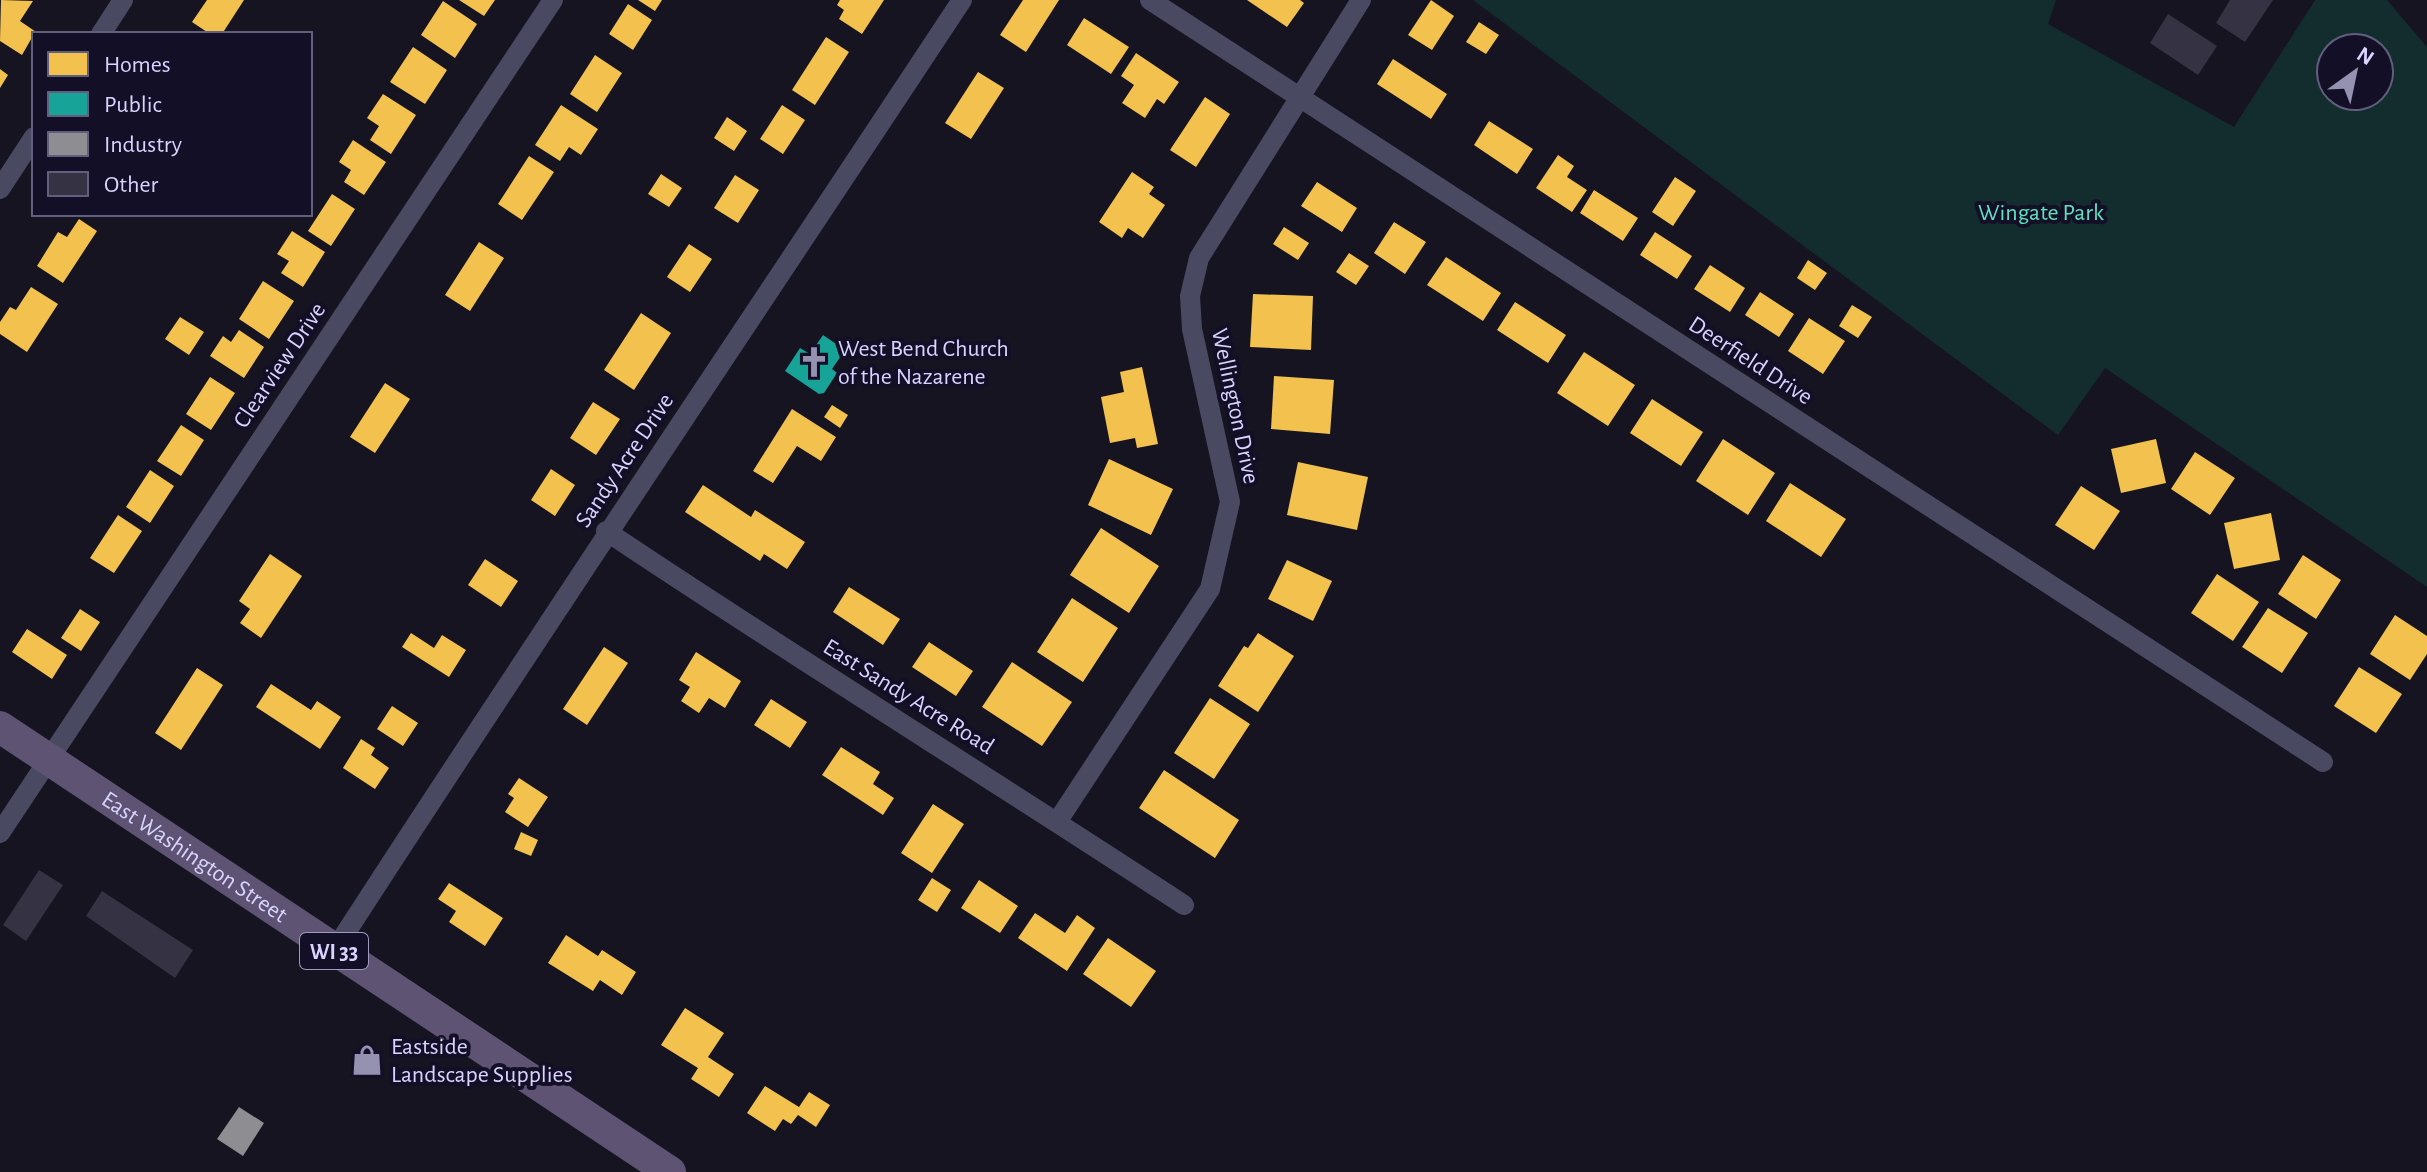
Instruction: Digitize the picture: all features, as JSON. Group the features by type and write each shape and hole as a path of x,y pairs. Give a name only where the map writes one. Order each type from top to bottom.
{"main road":[{"name":"East Washington Street","path":"0,727 670,1172"}],"street":[{"path":"102,32 123,0"},
{"name":"Clearview Drive","path":"0,833 553,0"},
{"name":"Sandy Acre Drive","path":"334,951 606,531 733,348 962,0"},
{"name":"Deerfield Drive","path":"1150,0 2323,762"},
{"name":"Wellington Drive","path":"1057,822 1210,589 1230,502 1192,329 1190,296 1199,258 1361,0"},
{"path":"0,189 32,140"},
{"name":"East Sandy Acre Road","path":"606,531 775,644 1184,905"}],"green space":[{"name":"Wingate Park","path":"1473,0 2056,0 2048,24 2234,127 2315,0 2387,0 2427,47 2427,587 2105,368 2058,435"}],"building: Homes":[{"path":"1,0 33,1 20,21 36,32 32,32 22,55 0,41"},
{"path":"207,0 244,0 223,32 207,32 192,22"},
{"path":"459,0 495,0 484,16"},
{"path":"638,0 662,0 655,11"},
{"path":"840,0 884,0 862,34 839,19 844,10 837,5"},
{"path":"1023,0 1059,0 1026,52 1000,35"},
{"path":"1247,0 1300,0 1304,3 1287,27"},
{"path":"1431,0 1454,16 1432,50 1408,35"},
{"path":"443,1 477,24 455,58 421,35"},
{"path":"628,4 652,20 633,50 609,34"},
{"path":"1084,18 1129,47 1111,74 1067,45"},
{"path":"1479,22 1499,35 1486,54 1466,42"},
{"path":"826,37 849,52 815,105 792,90"},
{"path":"413,47 447,70 425,104 390,82"},
{"path":"1136,53 1179,82 1164,104 1157,99 1145,118 1122,103 1134,85 1121,76"},
{"path":"595,55 622,73 597,112 570,94"},
{"path":"1393,59 1447,94 1431,119 1377,84"},
{"path":"0,69 8,75 0,88"},
{"path":"978,72 1004,88 971,139 945,123"},
{"path":"383,94 416,115 391,154 370,140 379,126 367,118"},
{"path":"1205,97 1230,114 1196,167 1170,150"},
{"path":"561,105 598,129 581,155 569,147 560,161 535,145"},
{"path":"782,105 805,120 783,154 760,139"},
{"path":"727,117 747,131 734,151 714,138"},
{"path":"1489,121 1533,149 1517,174 1474,145"},
{"path":"353,140 386,162 364,195 344,182 351,170 339,162"},
{"path":"1558,155 1574,166 1567,177 1587,190 1572,212 1536,188"},
{"path":"529,156 554,172 522,220 498,204"},
{"path":"1132,172 1154,187 1149,194 1165,205 1143,238 1128,228 1122,238 1099,222"},
{"path":"661,174 682,188 669,207 648,194"},
{"path":"735,175 759,190 738,223 714,208"},
{"path":"1675,177 1696,191 1673,226 1652,212"},
{"path":"1317,182 1357,208 1342,232 1301,206"},
{"path":"1594,190 1638,218 1623,241 1580,213"},
{"path":"332,194 355,209 331,246 308,231"},
{"path":"79,219 97,231 63,283 37,266 58,232 67,237"},
{"path":"1394,222 1426,242 1405,274 1374,253"},
{"path":"1284,227 1309,243 1298,260 1273,244"},
{"path":"292,231 325,252 303,287 281,273 289,261 277,254"},
{"path":"1655,232 1692,256 1677,279 1640,255"},
{"path":"479,242 504,258 470,311 445,295"},
{"path":"689,244 712,259 690,292 667,277"},
{"path":"1349,253 1369,266 1356,285 1336,272"},
{"path":"1446,257 1501,293 1483,321 1427,285"},
{"path":"1808,260 1827,273 1815,290 1797,278"},
{"path":"1710,265 1745,288 1730,312 1694,289"},
{"path":"263,281 294,301 269,339 239,319"},
{"path":"31,287 58,304 27,352 0,334 0,322 10,307 16,310"},
{"path":"1760,292 1794,314 1779,337 1745,315"},
{"path":"1253,294 1313,296 1311,350 1250,347"},
{"path":"1515,302 1566,335 1548,363 1497,330"},
{"path":"1852,305 1872,317 1858,338 1839,326"},
{"path":"641,313 671,333 634,390 604,370"},
{"path":"180,317 204,332 189,355 165,339"},
{"path":"1809,318 1845,341 1823,374 1788,351"},
{"path":"239,330 264,347 244,378 210,356 223,336 231,342"},
{"path":"1584,352 1635,385 1608,426 1557,393"},
{"path":"1142,367 1158,444 1137,448 1135,438 1110,443 1101,397 1124,392 1120,372"},
{"path":"1274,376 1334,380 1330,434 1271,429"},
{"path":"210,377 235,393 211,430 186,414"},
{"path":"385,383 410,399 375,453 350,437"},
{"path":"1652,399 1703,432 1681,466 1630,433"},
{"path":"593,402 620,419 596,455 570,438"},
{"path":"832,405 848,415 840,428 824,417"},
{"path":"792,409 836,437 821,461 797,446 773,483 753,471"},
{"path":"181,425 204,440 181,476 157,461"},
{"path":"1723,439 1775,473 1748,515 1696,481"},
{"path":"2156,439 2166,483 2121,493 2111,449"},
{"path":"2195,452 2235,478 2210,515 2171,489"},
{"path":"1109,459 1173,489 1151,535 1088,505"},
{"path":"1298,462 1368,477 1357,530 1287,515"},
{"path":"551,469 575,485 555,516 531,500"},
{"path":"150,470 174,486 150,523 126,507"},
{"path":"1790,483 1846,519 1821,557 1766,521"},
{"path":"703,485 751,517 755,510 805,542 787,569 764,554 760,561 685,512"},
{"path":"2081,486 2120,511 2094,550 2055,525"},
{"path":"2271,513 2280,560 2234,569 2224,523"},
{"path":"118,515 142,531 114,573 90,558"},
{"path":"1101,528 1159,566 1129,613 1070,575"},
{"path":"270,554 302,576 261,638 240,623 250,609 239,601"},
{"path":"2303,555 2341,580 2316,619 2278,594"},
{"path":"485,559 518,581 501,607 468,585"},
{"path":"1287,560 1332,581 1313,621 1268,599"},
{"path":"2217,574 2259,602 2233,641 2191,613"},
{"path":"849,587 900,619 883,645 833,612"},
{"path":"1072,598 1118,628 1083,682 1037,652"},
{"path":"2268,608 2308,633 2282,673 2242,647"},
{"path":"80,609 100,622 81,651 61,638"},
{"path":"2395,615 2427,636 2427,654 2410,680 2370,654"},
{"path":"27,629 67,655 52,679 12,652"},
{"path":"411,633 434,648 442,635 466,650 449,677 402,647"},
{"path":"1258,633 1294,656 1258,712 1218,686 1244,646 1248,648"},
{"path":"929,642 973,671 956,696 912,667"},
{"path":"604,647 628,663 587,725 563,709"},
{"path":"696,652 741,681 725,708 709,698 699,713 681,701 690,687 679,680"},
{"path":"1012,662 1072,702 1042,746 982,707"},
{"path":"2359,667 2402,694 2376,733 2334,706"},
{"path":"197,668 223,685 181,750 155,733"},
{"path":"271,684 311,710 317,701 341,717 320,749 256,707"},
{"path":"1210,698 1250,724 1214,779 1174,753"},
{"path":"771,699 807,722 790,748 754,725"},
{"path":"392,706 418,723 403,746 377,729"},
{"path":"361,739 375,748 371,755 389,768 375,789 343,768"},
{"path":"841,747 880,772 873,784 894,798 883,815 822,775"},
{"path":"1164,770 1239,820 1215,858 1139,808"},
{"path":"519,778 548,797 528,827 505,812 514,798 508,794"},
{"path":"933,804 964,824 932,873 901,853"},
{"path":"521,832 538,840 531,856 514,849"},
{"path":"932,878 951,890 937,912 918,900"},
{"path":"979,880 1018,906 1000,933 961,908"},
{"path":"449,883 503,918 485,946 449,922 456,911 438,899"},
{"path":"1035,913 1065,933 1077,915 1095,928 1067,971 1018,938"},
{"path":"566,935 598,956 602,950 636,972 622,995 600,980 593,991 548,963"},
{"path":"1108,938 1156,971 1131,1007 1083,974"},
{"path":"685,1008 724,1033 708,1057 734,1074 719,1097 691,1079 698,1068 661,1045"},
{"path":"765,1086 799,1107 809,1092 830,1105 816,1127 798,1115 791,1124 783,1119 775,1131 747,1113"}],"building: Public":[{"name":"West Bend Church of the Nazarene","path":"823,335 845,350 832,369 837,373 824,393 819,394 785,371 800,348 810,354"}],"building: Industry":[{"path":"239,1107 264,1123 243,1156 217,1139"}],"building: Other":[{"path":"2230,0 2273,0 2245,42 2216,23"},
{"path":"2168,14 2217,46 2198,75 2150,43"},
{"path":"39,870 63,885 26,941 3,925"},
{"path":"102,891 193,950 175,978 86,916"}],"place":[{"name":"West Bend Church of the Nazarene","path":"814,362"},
{"name":"Eastside Landscape Supplies","path":"367,1060"}]}
